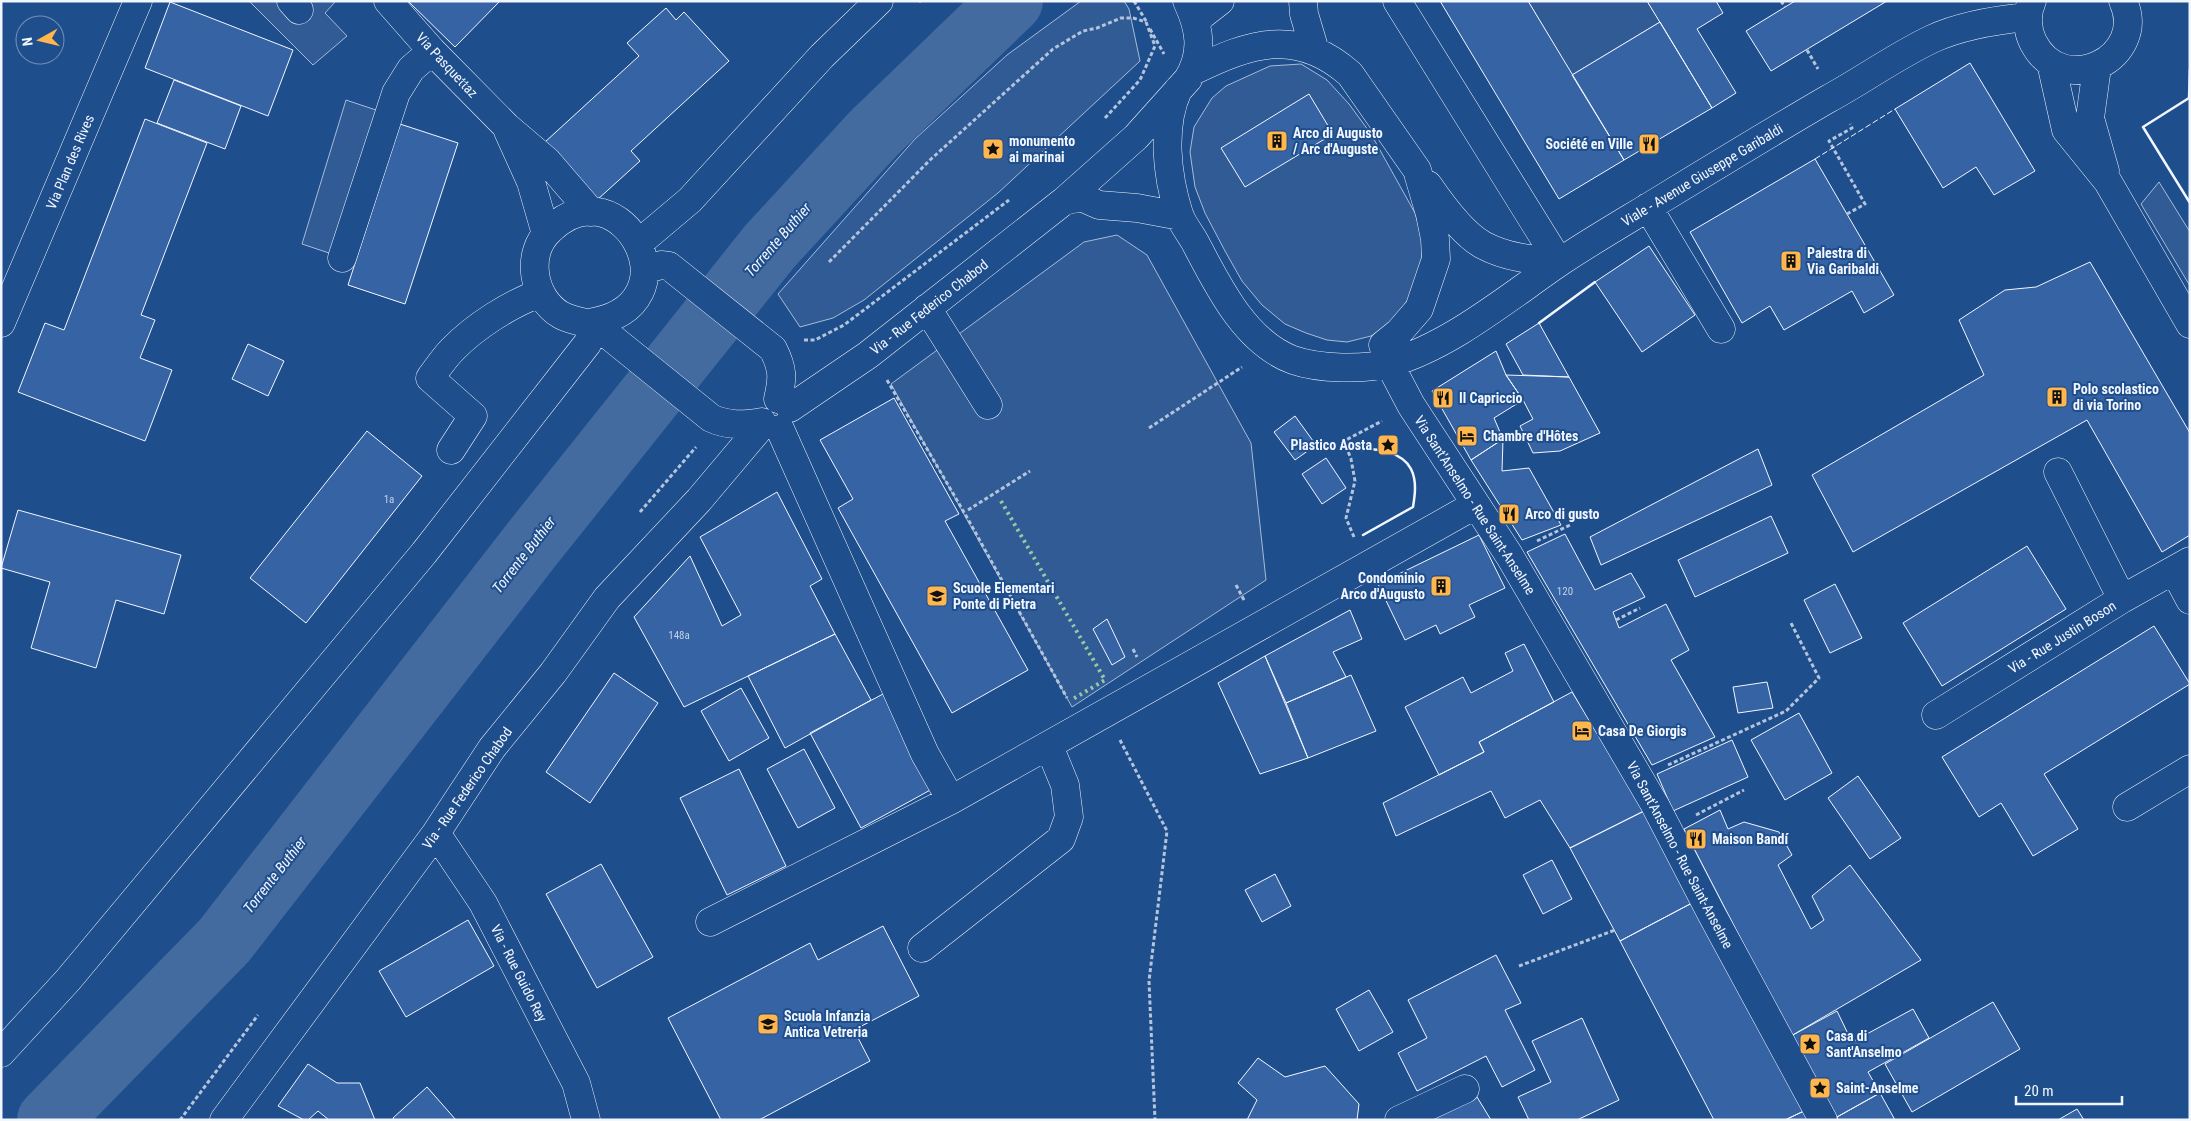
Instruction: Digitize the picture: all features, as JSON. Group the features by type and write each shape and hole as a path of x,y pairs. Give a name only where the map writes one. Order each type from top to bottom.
{"street":[{"name":"Via Plan des Rives","path":"1,323 138,1"},
{"name":"Via Pasquettaz","path":"388,1 432,51 507,127 547,161 591,212"},
{"path":"639,243 690,200 822,56 879,1"},
{"path":"1192,11 1202,14 1220,1"},
{"path":"1303,1 1304,14 1315,51"},
{"path":"1397,1 1559,262"},
{"path":"2051,63 2065,70 2082,71 2097,67 2112,57 2123,43 2128,26 2126,8 2123,1"},
{"name":"Viale - Avenue Giuseppe Garibaldi","path":"1192,11 1200,41 1170,114 1168,147 1169,170 1180,216 1218,285 1251,331 1270,348 1293,360 1336,368 1389,363 1424,349 1470,324 1521,291 1559,262 1648,207 1933,38 2030,9 2029,35 2038,51 2051,63"},
{"path":"1185,80 1238,50 1276,44 1304,47 1315,51 1336,62 1350,74 1449,215 1482,245 1519,258 1559,262"},
{"path":"342,258 396,93 411,69 432,51"},
{"path":"2051,63 2066,130 2108,182 2190,324"},
{"path":"2097,67 2090,118 2108,182"},
{"name":"Via - Rue Federico Chabod","path":"224,1120 436,833 492,748 552,673 607,598 775,417 868,355 1064,202 1136,137 1185,80"},
{"name":"Via Pasquettaz","path":"507,127 531,182 546,234"},
{"path":"1389,363 1383,345 1399,332 1419,309 1436,259 1430,214 1417,170"},
{"path":"1064,202 1081,197 1099,205 1137,208 1180,216"},
{"path":"1648,207 1721,329"},
{"path":"775,417 742,425 722,423 711,418 598,328 560,314 549,305 541,293 535,278 538,247 546,234 558,221 574,214 591,212 607,214 620,221 631,231 657,268 773,349 781,364 783,380 775,417 925,754 951,800"},
{"path":"1,1052 68,980 424,553 598,328 605,321 620,314 633,302 642,286 657,268"},
{"path":"451,450 473,416 430,378 451,351 472,331 527,298 541,293"},
{"path":"927,308 988,405"},
{"name":"Via Sant'Anselmo - Rue Saint-Anselme","path":"1389,363 1411,405 1509,555 1640,777 1823,1120"},
{"path":"2058,472 2122,599"},
{"path":"710,922 951,800 1475,505"},
{"path":"2182,566 2190,600"},
{"name":"Via - Rue Justin Boson","path":"1936,715 2122,599 2182,566"},
{"path":"922,948 1061,839 1069,817 1065,785 1049,746"},
{"path":"2127,807 2190,769"},
{"name":"Via - Rue Guido Rey","path":"436,833 488,912 576,1083 586,1120"},
{"path":"1400,1120 1465,1089"}],"path":[{"path":"1100,124 1140,80 1154,46 1146,22 1134,1"},
{"path":"1782,1 1785,7"},
{"path":"829,262 930,160 1052,49 1083,31 1097,28 1121,18 1133,18 1146,22"},
{"path":"1834,96 1852,128 1829,141 1865,204 1847,214"},
{"path":"799,340 815,340 844,325 1013,197"},
{"path":"1149,428 1270,348"},
{"path":"868,355 891,384 1072,707"},
{"path":"1357,544 1346,518 1356,481 1351,459 1344,441 1411,405"},
{"path":"968,510 1030,471"},
{"path":"1509,555 1572,524"},
{"path":"1616,620 1640,608"},
{"path":"1640,777 1786,711 1818,678 1791,623"},
{"path":"1119,738 1167,831 1149,981 1156,1120"},
{"path":"1669,829 1744,790"},
{"path":"1519,966 1614,930"}],"shaded area":[{"path":"249,1 336,1 325,13 347,36 313,65"},
{"path":"1081,1 1124,1 1129,9 1140,61 998,193 864,300 833,318 800,327 778,294 915,139 1007,55"},
{"path":"1528,1 1647,1 1660,22 1572,75"},
{"path":"1301,64 1327,80 1349,104 1371,134 1415,213 1422,237 1422,261 1416,288 1402,308 1391,323 1371,336 1347,342 1327,340 1285,324 1262,305 1242,281 1205,213 1195,187 1190,152 1194,127 1212,98 1226,86 1270,66"},
{"path":"346,100 379,111 335,255 302,244"},
{"path":"2159,182 2190,232 2190,286 2141,204"},
{"path":"1117,235 1147,255 1251,443 1266,580 1072,707 891,384 1084,242"}],"building":[{"path":"408,1 500,1 455,47"},
{"path":"1440,1 1528,1 1624,160 1559,199"},
{"path":"1647,1 1716,1 1723,13 1697,29 1736,93 1712,108"},
{"path":"1795,1 1887,1 1771,71 1746,31"},
{"path":"170,2 293,50 268,116 145,68"},
{"path":"666,8 676,20 684,12 729,61 631,151 640,161 597,200 545,142 639,56 627,43"},
{"path":"1660,22 1712,108 1624,160 1572,75"},
{"path":"1970,63 2035,171 1994,195 1976,167 1943,188 1895,109"},
{"path":"174,80 241,106 225,149 157,123"},
{"name":"Arco di Augusto / Arc d'Auguste","path":"1309,94 1333,134 1245,187 1221,148"},
{"path":"145,119 207,143 141,315 155,320 140,358 172,370 145,441 18,392 45,323 64,330"},
{"path":"400,124 458,143 405,304 348,285"},
{"name":"Palestra di Via Garibaldi","path":"1815,159 1894,295 1864,313 1852,291 1784,330 1770,306 1742,323 1690,232"},
{"path":"1649,246 1695,315 1642,352 1595,282"},
{"name":"Polo scolastico di via Torino","path":"2090,262 2190,433 2190,535 2162,552 2087,420 1853,552 1812,475 1984,375 1959,320 2005,290 2036,287"},
{"path":"1539,323 1569,377 1523,375 1506,344"},
{"path":"248,344 284,361 268,396 232,379"},
{"path":"1496,351 1506,375 1523,400 1494,418 1503,439 1471,460 1432,391"},
{"path":"1506,375 1569,377 1600,433 1560,451 1533,453 1520,426 1533,419"},
{"name":"Scuole Elementari Ponte di Pietra","path":"894,398 959,514 945,521 1028,670 952,713 838,508 853,499 820,440"},
{"path":"1295,416 1316,445 1295,460 1274,432"},
{"path":"367,431 422,476 306,623 250,578"},
{"path":"1503,439 1502,471 1529,468 1561,525 1522,540 1471,460"},
{"path":"1758,449 1772,485 1601,565 1590,537"},
{"path":"1326,458 1346,488 1322,504 1302,474"},
{"path":"777,492 822,579 810,586 835,634 684,707 634,617 690,556 722,626 741,615 700,537"},
{"path":"18,510 181,555 164,614 116,600 96,668 31,648 50,582 1,568"},
{"path":"1771,516 1788,553 1695,597 1678,560"},
{"path":"1565,534 1595,590 1631,573 1645,597 1613,612 1619,628 1666,604 1689,650 1671,660 1715,737 1652,765 1527,552"},
{"name":"Condominio Arco d'Augusto","path":"1479,535 1505,588 1469,605 1475,617 1440,634 1436,625 1405,640 1378,584"},
{"path":"2027,546 2066,609 1942,686 1903,623"},
{"path":"1835,584 1862,638 1830,653 1804,600"},
{"path":"1350,610 1362,639 1333,652 1346,677 1286,703 1265,656"},
{"path":"1107,619 1125,657 1112,665 1093,629"},
{"path":"2154,626 2190,684 2044,774 2078,829 2033,856 2001,803 1979,817 1942,757"},
{"path":"835,634 871,700 785,748 748,676"},
{"path":"1524,644 1554,702 1479,742 1484,752 1439,775 1405,707 1463,677 1471,693 1513,671 1505,653"},
{"path":"1265,656 1308,758 1260,774 1218,683"},
{"path":"614,673 658,703 590,803 546,772"},
{"path":"1351,675 1376,731 1308,758 1286,703"},
{"path":"1767,682 1773,708 1738,713 1733,687"},
{"path":"741,688 769,738 729,761 701,711"},
{"path":"1572,692 1644,811 1570,848 1540,800 1505,818 1491,791 1396,836 1383,803 1484,752 1479,742"},
{"path":"883,694 934,788 861,828 810,733"},
{"path":"1799,713 1832,773 1785,800 1751,740"},
{"path":"1732,740 1748,777 1673,811 1657,774"},
{"path":"804,749 835,808 798,828 767,769"},
{"path":"739,769 786,866 727,895 680,798"},
{"path":"1858,776 1901,838 1870,859 1828,798"},
{"path":"1720,810 1728,829 1744,822 1779,832 1792,855 1778,865 1811,929 1824,920 1812,896 1850,865 1921,960 1791,1036 1684,829"},
{"path":"1644,811 1692,903 1620,941 1570,848"},
{"path":"1552,860 1572,899 1543,914 1523,875"},
{"path":"601,864 653,957 597,988 546,894"},
{"path":"1275,874 1291,906 1262,922 1245,890"},
{"path":"1692,903 1806,1110 1785,1120 1714,1120 1620,941"},
{"path":"468,920 494,966 406,1017 379,971"},
{"name":"Scuola Infanzia Antica Vetreria","path":"883,926 919,996 854,1030 870,1061 759,1120 721,1120 668,1018 810,943 818,960"},
{"path":"1496,955 1521,1003 1505,1010 1535,1070 1502,1087 1486,1056 1417,1091 1398,1053 1427,1038 1408,1000"},
{"path":"1369,990 1393,1032 1359,1051 1336,1009"},
{"path":"1993,1002 2020,1049 1912,1112 1885,1064"},
{"path":"1913,1009 1929,1038 1868,1072 1880,1093 1837,1117 1791,1036 1837,1011 1852,1042"},
{"path":"1582,1018 1619,1100 1577,1120 1529,1120 1518,1097 1551,1082 1532,1041"},
{"path":"1258,1058 1285,1077 1325,1066 1359,1104 1357,1120 1247,1120 1257,1100 1238,1083"},
{"path":"308,1064 337,1083 360,1083 375,1120 329,1120 318,1111 308,1120 304,1120 278,1106"},
{"path":"427,1087 456,1120 394,1120 393,1118"},
{"path":"1880,1093 1895,1120 1838,1120 1837,1117"},
{"path":"1477,1097 1491,1120 1429,1120"},
{"path":"2077,1109 2084,1120 2058,1120"},
{"path":"1806,1110 1811,1120 1785,1120"}],"waterway":[{"name":"Torrente Buthier","path":"49,1120 224,941 532,544 770,246 874,133 1011,1"}],"hedge":[{"path":"1001,501 1105,680 1073,699"}],"fence":[{"path":"1815,159 1895,109"}],"wall":[{"path":"2190,69 2189,98 2143,127 2190,203"},
{"path":"1539,323 1595,282"},
{"path":"1362,450 1382,450 1402,459 1411,469 1415,488 1413,507 1363,535"}],"place":[{"name":"Arco di Augusto / Arc d'Auguste","path":"1277,141"},
{"name":"Société en Ville","path":"1649,144"},
{"name":"monumento ai marinai","path":"993,149"},
{"name":"Palestra di Via Garibaldi","path":"1791,261"},
{"name":"Polo scolastico di via Torino","path":"2057,397"},
{"name":"Il Capriccio","path":"1443,398"},
{"name":"Chambre d'Hôtes","path":"1467,436"},
{"name":"Plastico Aosta","path":"1388,445"},
{"name":"Arco di gusto","path":"1509,514"},
{"name":"Condominio Arco d'Augusto","path":"1441,586"},
{"name":"Scuole Elementari Ponte di Pietra","path":"937,596"},
{"name":"Casa De Giorgis","path":"1582,731"},
{"name":"Maison Bandí","path":"1696,839"},
{"name":"Scuola Infanzia Antica Vetreria","path":"768,1024"},
{"name":"Casa di Sant'Anselmo","path":"1810,1044"},
{"name":"Saint-Anselme","path":"1820,1088"}]}
